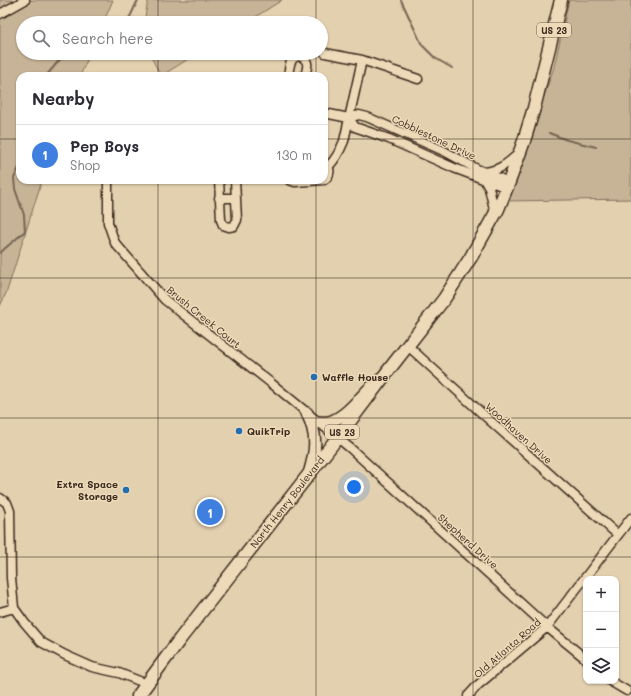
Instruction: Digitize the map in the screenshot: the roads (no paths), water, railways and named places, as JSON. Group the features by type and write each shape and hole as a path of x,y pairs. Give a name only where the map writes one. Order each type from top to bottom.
{"highway":[{"name":"North Henry Boulevard","path":"138,696 180,639 444,299 471,258 508,185 520,152 532,116 561,0"}],"main road":[{"path":"319,422 331,422 338,418 391,367"},
{"path":"307,413 312,422 316,442 314,456 308,476"}],"street":[{"path":"0,14 25,0"},
{"path":"328,54 362,60 418,79"},
{"path":"289,72 293,60"},
{"path":"304,60 306,62 305,72"},
{"path":"328,164 335,160 340,151 362,60"},
{"name":"Cobblestone Drive","path":"328,114 349,118 359,115 367,117 444,151 480,174"},
{"name":"Cobblestone Drive","path":"349,118 356,127 389,139 454,168 480,174 508,185"},
{"path":"495,213 489,188 480,174 501,167 520,152"},
{"name":"Brush Creek Court","path":"108,184 108,223 115,243 165,300 338,437"},
{"path":"218,184 221,222 224,226 230,227 234,226 237,221 235,184"},
{"path":"220,198 236,198"},
{"name":"Woodhaven Drive","path":"408,346 618,535"},
{"name":"Shepherd Drive","path":"338,437 547,627 583,657"},
{"path":"0,498 7,503 10,511 11,578 14,608 24,622 41,642 65,655 92,667 119,673 148,684"},
{"name":"Old Atlanta Road","path":"468,696 478,685 547,627 631,518"},
{"path":"0,612 14,608"},
{"path":"615,684 627,691"}],"waterway":[{"path":"130,16 138,0"},
{"path":"401,0 422,45 435,58 452,68"},
{"path":"49,72 59,60"},
{"path":"549,133 567,140 596,147"},
{"path":"0,253 25,231 24,215 15,189 14,178 16,174"}],"place":[{"name":"Waffle House","path":"314,377"},
{"name":"QuikTrip","path":"239,431"},
{"name":"Extra Space Storage","path":"126,490"},
{"name":"Pep Boys","path":"210,512"}]}
